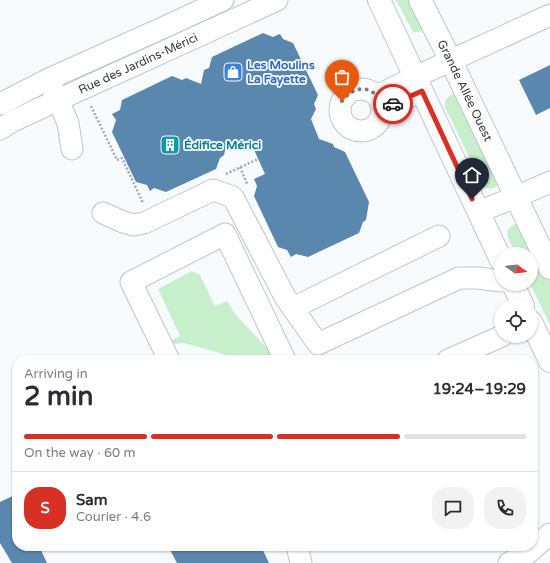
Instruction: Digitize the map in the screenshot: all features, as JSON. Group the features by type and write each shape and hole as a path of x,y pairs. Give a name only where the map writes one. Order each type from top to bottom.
{"main road":[{"path":"379,0 495,247"},
{"name":"Grande Allée Ouest","path":"420,0 451,61 550,268"},
{"path":"538,337 550,361"}],"street":[{"name":"Rue des Jardins-Mérici","path":"0,104 223,0"},
{"name":"Rue des Jardins-Mérici","path":"0,129 13,121 272,1"},
{"path":"380,102 419,84 451,61 550,16"},
{"path":"180,20 190,40"},
{"path":"49,80 68,123 72,149"},
{"path":"478,212 550,182"},
{"path":"103,213 133,225 144,223 213,190 233,197 285,297 318,344 459,278 494,280"},
{"path":"167,355 131,282 225,234 282,355"},
{"path":"292,308 439,236"},
{"path":"459,355 494,340"},
{"path":"538,544 550,534"},
{"path":"298,551 301,563"},
{"path":"509,563 530,551"}],"path":[{"path":"91,105 117,160"},
{"path":"222,175 258,159"}],"green space":[{"path":"396,0 416,0 425,28 419,32 413,32"},
{"path":"453,94 457,94 500,182 494,188 490,189 483,186 445,107 446,99"},
{"path":"515,224 520,224 525,230 533,247 512,247 508,237 509,228"},
{"path":"538,257 550,281 550,325 533,291 538,291"},
{"path":"192,271 200,275 215,306 227,301 236,315 273,355 227,355 184,343 175,344 168,342 180,336 158,289"}],"building":[{"name":"Édifice Mérici","path":"263,33 273,37 280,34 283,39 293,43 318,95 314,104 316,109 311,119 319,139 333,144 334,147 345,152 369,202 366,220 363,222 359,233 308,257 296,254 291,257 287,250 278,247 254,196 257,186 254,179 265,174 251,143 242,147 227,142 224,155 220,158 216,169 166,192 154,188 150,191 147,185 136,182 112,132 116,120 112,114 120,110 122,100 172,76 182,80 186,78 201,84 204,70 209,68 212,57"},
{"path":"550,65 550,108 536,115 519,80"},
{"path":"12,496 12,551 41,551 47,563 12,563 0,543 0,502"},
{"path":"171,551 263,551 269,563 177,563"}],"way so far":[{"path":"342,101 346,95 352,91 365,89 372,91 377,96 381,102 382,109 393,104"}],"place":[{"name":"Les Moulins La Fayette","path":"233,72"},
{"name":"Édifice Mérici","path":"170,145"}],"route":[{"path":"393,104 422,91 472,199"}]}
